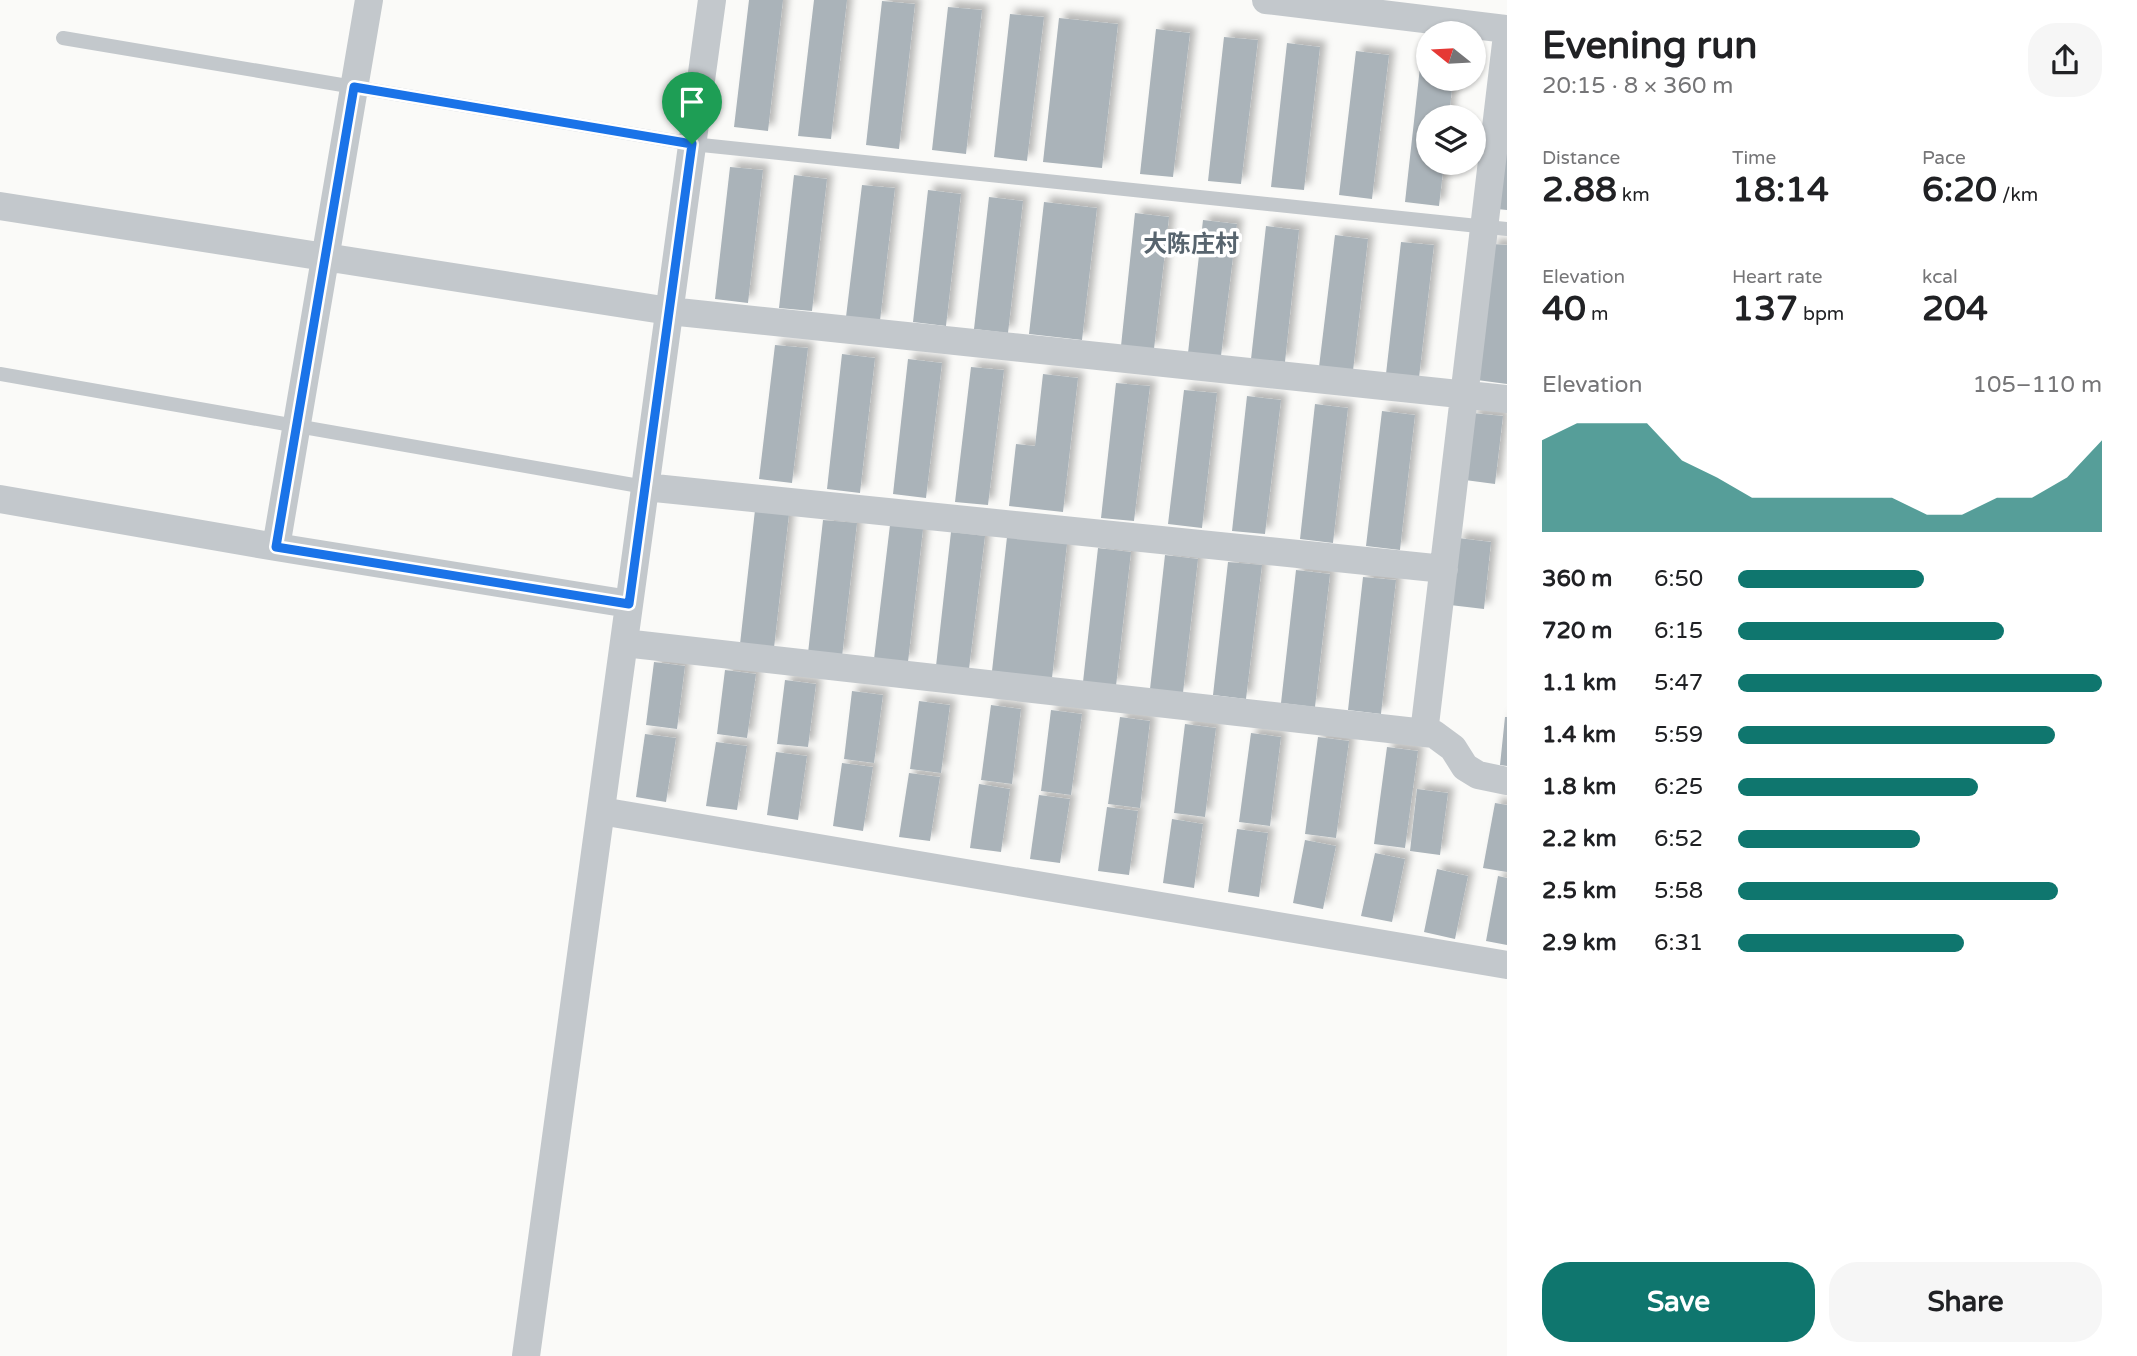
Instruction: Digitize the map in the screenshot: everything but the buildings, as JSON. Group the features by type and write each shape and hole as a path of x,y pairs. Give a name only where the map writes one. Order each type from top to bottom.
{"street":[{"path":"276,547 369,0"},
{"path":"526,1356 712,0"},
{"path":"1266,0 1507,29"},
{"path":"1424,733 1464,395 1495,228 1507,35"},
{"path":"0,206 669,311 1507,400"},
{"path":"645,487 1444,569"},
{"path":"0,499 629,604"},
{"path":"624,643 1434,734 1453,748 1465,767 1478,775 1507,781"},
{"path":"601,811 1507,965"}],"lane":[{"path":"63,38 692,144 1495,228"},
{"path":"0,374 645,487"}],"district":[{"name":"大陈庄村","path":"1191,244"}],"route":[{"path":"354,87 692,144 629,604 276,547 354,87"}]}
